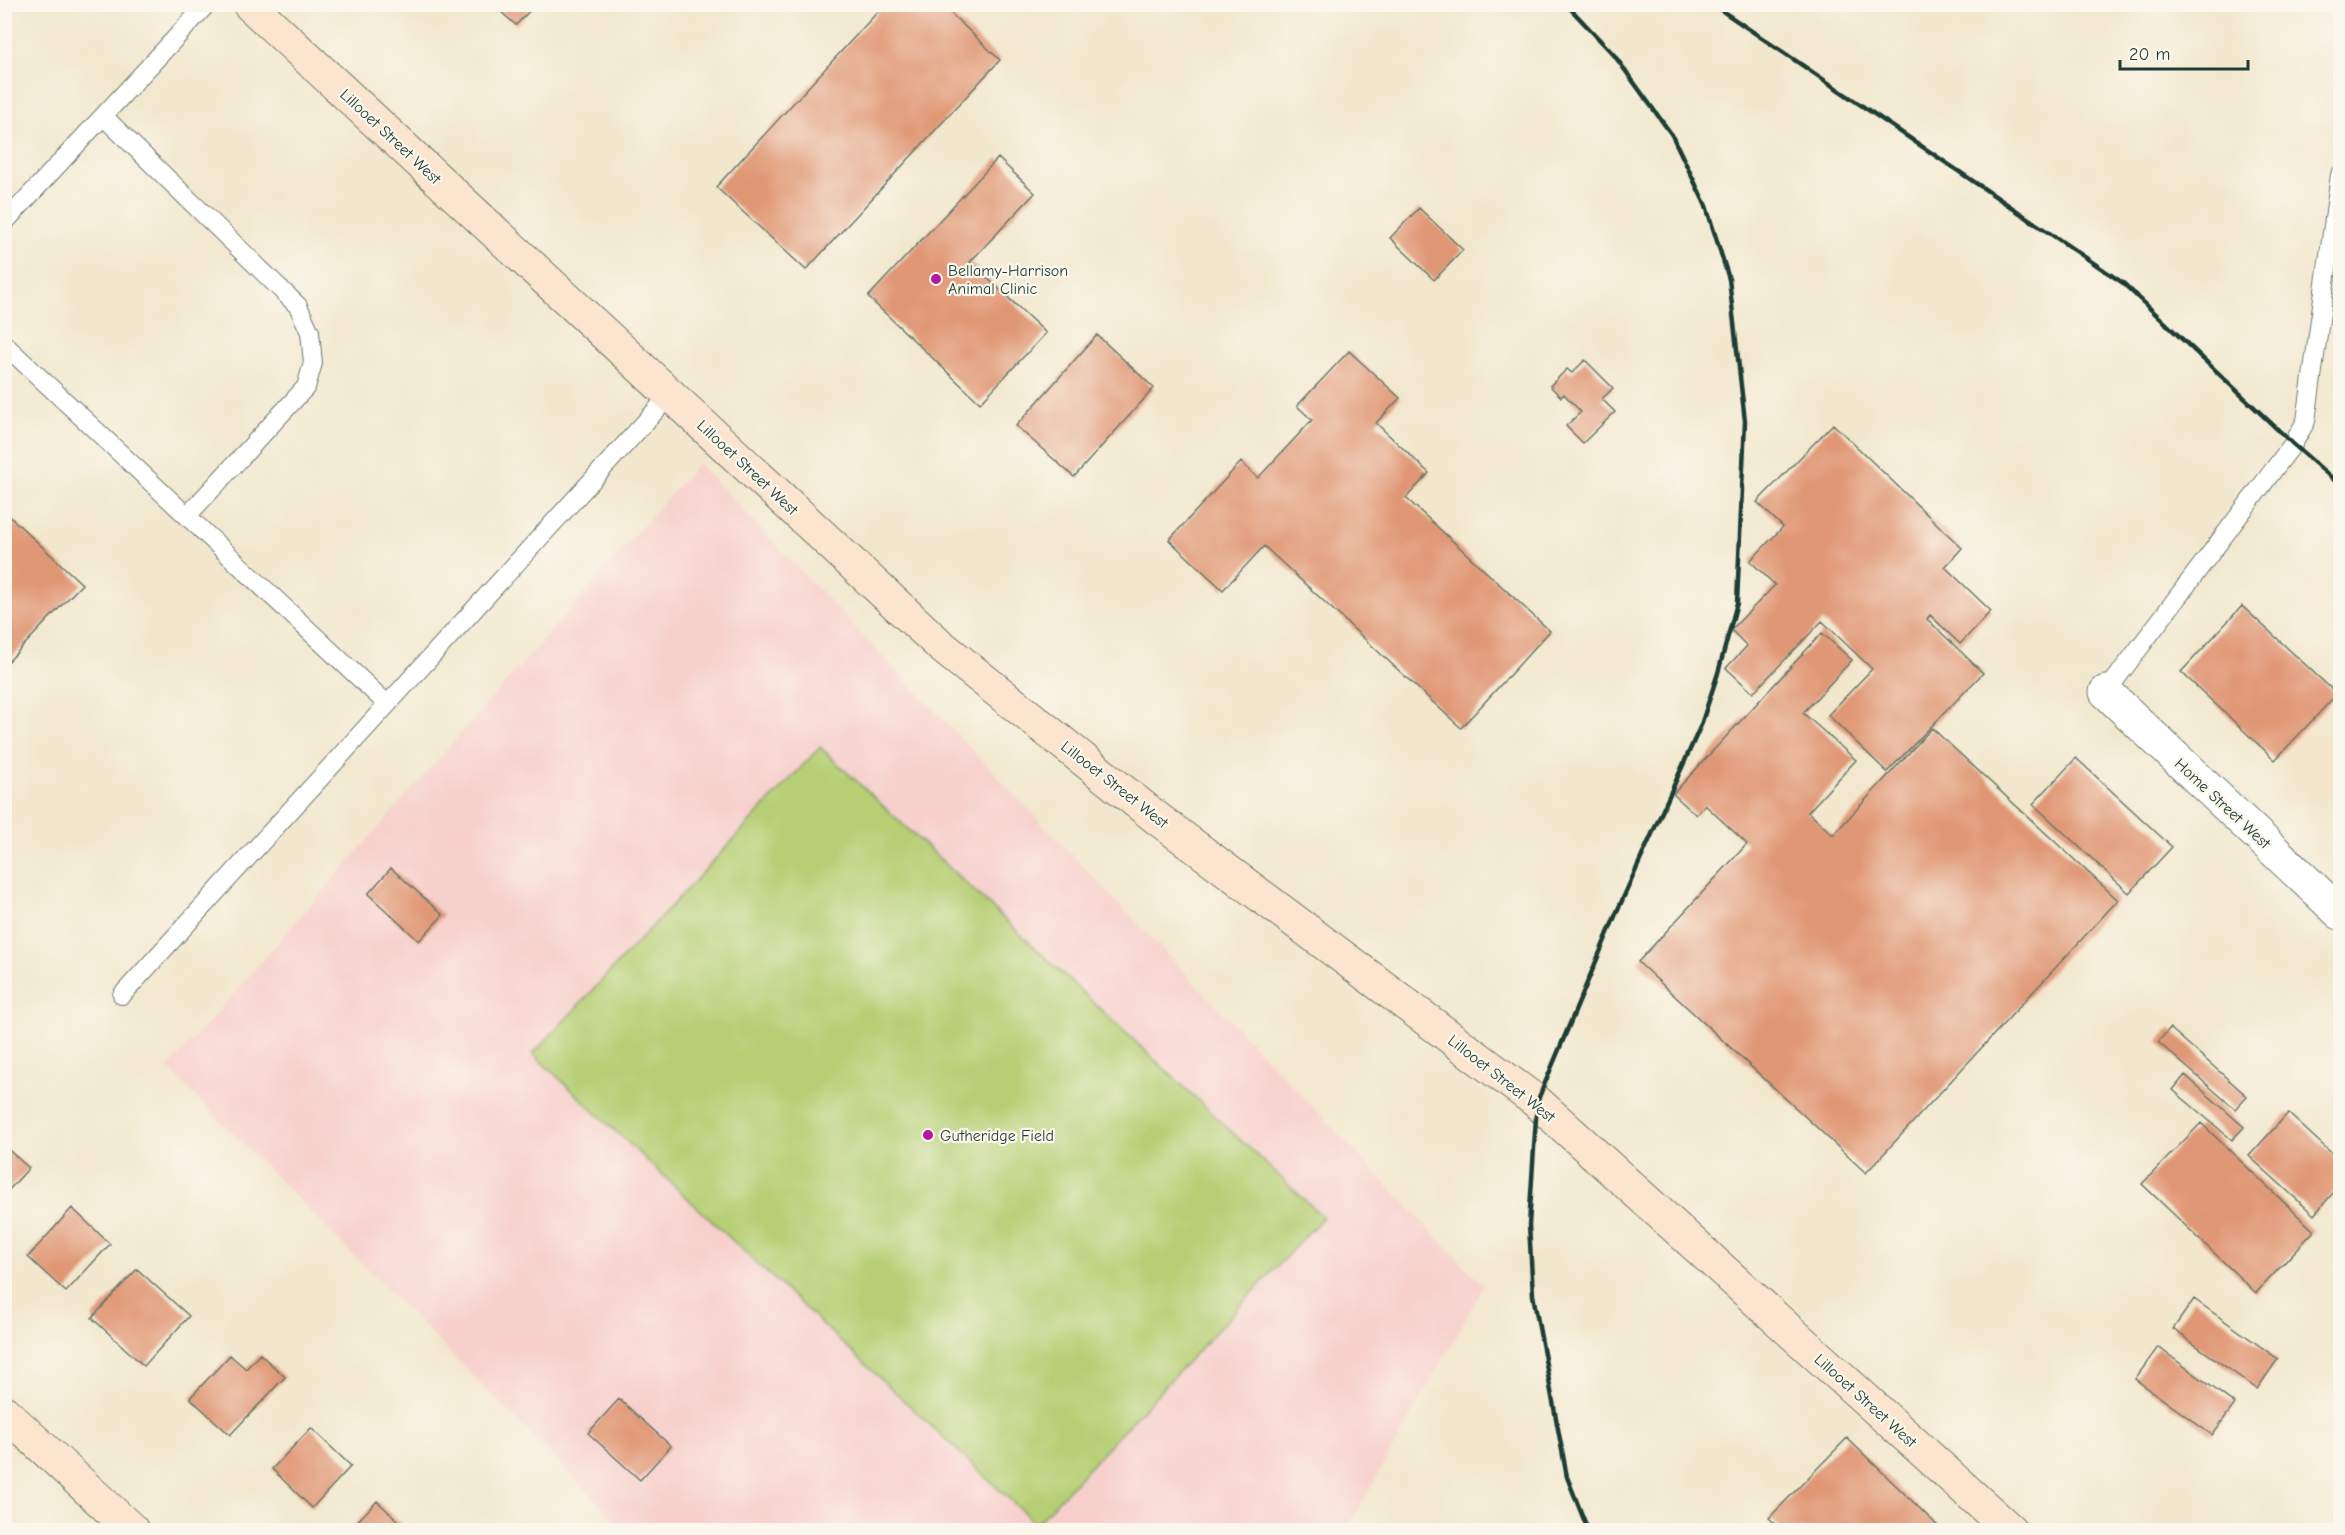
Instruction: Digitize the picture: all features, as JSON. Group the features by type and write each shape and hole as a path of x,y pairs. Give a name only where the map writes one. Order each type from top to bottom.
{"main road":[{"name":"Lillooet Street West","path":"249,4 941,646 1158,819 1537,1101 2010,1530"},
{"path":"4,1412 132,1530"}],"street":[{"name":"Home Street West","path":"2106,692 2340,913"}],"lane":[{"path":"4,224 207,4"},
{"path":"104,117 298,306 310,332 313,363 306,387 187,516"},
{"path":"2106,692 2294,444 2306,421 2340,175"},
{"path":"4,344 387,704"},
{"path":"122,995 670,394"}],"shaded area":[{"path":"698,463 1484,1286 1347,1530 625,1530 168,1068"}],"green space":[{"name":"Gutheridge Field","path":"820,747 1323,1217 1036,1524 533,1054"}],"building":[{"path":"885,4 941,4 1000,60 806,270 716,187"},
{"path":"493,5 535,5 516,25"},
{"name":"Bellamy-Harrison Animal Clinic","path":"998,158 1035,193 970,262 1046,333 980,403 868,297"},
{"path":"1419,208 1463,250 1434,280 1390,238"},
{"name":"Bellamy-Harrison Animal Clinic","path":"1097,335 1154,388 1074,477 1016,426"},
{"path":"1349,351 1400,398 1376,423 1429,473 1406,498 1550,631 1461,728 1264,546 1223,590 1169,540 1241,462 1258,478 1312,420 1297,406"},
{"path":"1585,360 1613,388 1602,399 1615,412 1583,443 1566,426 1581,412 1564,394 1561,397 1550,386 1567,369 1572,373"},
{"path":"1833,424 1962,548 1945,567 1991,611 1960,644 1930,615 1927,619 1983,673 1887,772 1828,715 1872,669 1822,621 1753,693 1726,668 1747,646 1731,630 1775,585 1750,561 1783,527 1757,502"},
{"path":"4,511 82,584 4,666"},
{"path":"2242,606 2337,694 2275,760 2181,672"},
{"path":"1822,633 1852,660 1803,713 1856,760 1808,812 1833,835 1932,728 2118,900 1866,1173 1638,962 1747,844 1705,805 1696,815 1673,794"},
{"path":"2076,758 2172,847 2129,893 2033,804"},
{"path":"391,868 443,915 419,941 368,894"},
{"path":"2170,1028 2247,1096 2235,1109 2158,1042"},
{"path":"2185,1075 2244,1127 2232,1140 2173,1090"},
{"path":"2288,1113 2340,1161 2340,1185 2314,1215 2249,1156"},
{"path":"2201,1123 2314,1231 2256,1293 2142,1184"},
{"path":"4,1146 29,1168 4,1195"},
{"path":"72,1208 110,1244 66,1292 28,1257"},
{"path":"137,1269 189,1316 144,1366 92,1318"},
{"path":"2194,1299 2278,1359 2257,1389 2173,1329"},
{"path":"2158,1347 2235,1404 2212,1435 2135,1379"},
{"path":"260,1354 285,1377 230,1435 190,1398 230,1355 246,1369"},
{"path":"619,1399 671,1446 640,1480 588,1433"},
{"path":"311,1428 351,1466 312,1508 272,1469"},
{"path":"1847,1438 1942,1530 1782,1530 1769,1518"},
{"path":"377,1501 408,1530 349,1530"}],"railway":[{"path":"1566,4 1614,55 1672,135 1706,206 1729,279 1745,421 1737,603 1718,673 1701,725 1616,914 1537,1102 1529,1225 1533,1295 1567,1477 1588,1530"},
{"path":"1712,4 2123,283 2293,444 2340,485"}],"place":[{"name":"Bellamy-Harrison Animal Clinic","path":"936,279"},
{"name":"Gutheridge Field","path":"928,1135"}]}
